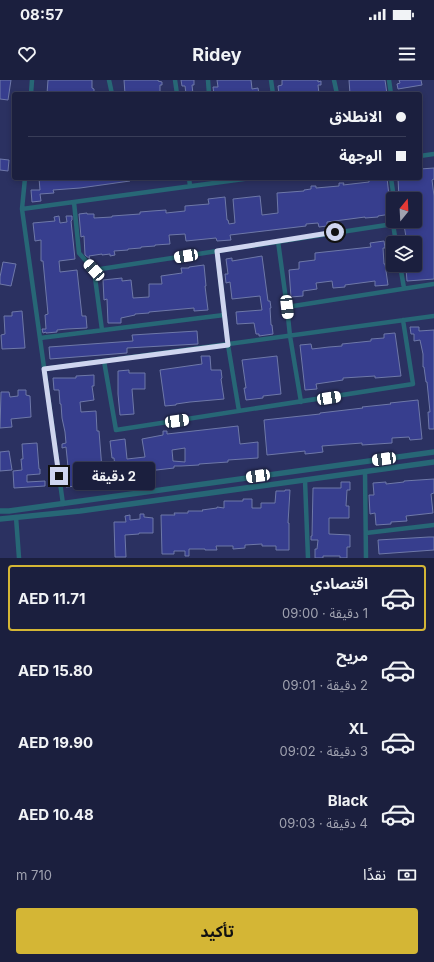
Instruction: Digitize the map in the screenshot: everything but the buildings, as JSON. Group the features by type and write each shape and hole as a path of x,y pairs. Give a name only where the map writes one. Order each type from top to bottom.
{"street":[{"path":"31,92 32,80"},
{"path":"109,80 112,92"},
{"path":"175,80 177,92"},
{"path":"208,80 209,92"},
{"path":"271,80 273,92"},
{"path":"334,80 337,92"},
{"path":"389,80 391,92"},
{"path":"422,156 434,154"},
{"path":"25,180 22,209 63,504"},
{"path":"189,180 190,186"},
{"path":"22,209 190,186 220,180"},
{"path":"391,180 393,192"},
{"path":"74,202 79,253 94,270 102,330"},
{"path":"94,270 386,223"},
{"path":"278,241 290,336 301,402"},
{"path":"217,251 228,345 239,411"},
{"path":"401,272 404,288"},
{"path":"287,307 434,284"},
{"path":"40,338 224,315"},
{"path":"44,369 434,316"},
{"path":"104,361 116,430 413,384 403,320"},
{"path":"0,511 63,504 210,482 434,452"},
{"path":"0,519 80,512 434,462"},
{"path":"365,471 366,558"},
{"path":"305,480 308,558"},
{"path":"16,517 19,558"},
{"path":"366,534 434,525"}],"shaded area":[{"path":"0,80 434,80 434,558 0,558"}],"route":[{"path":"59,476 44,369 228,345 217,251 335,232"}]}
